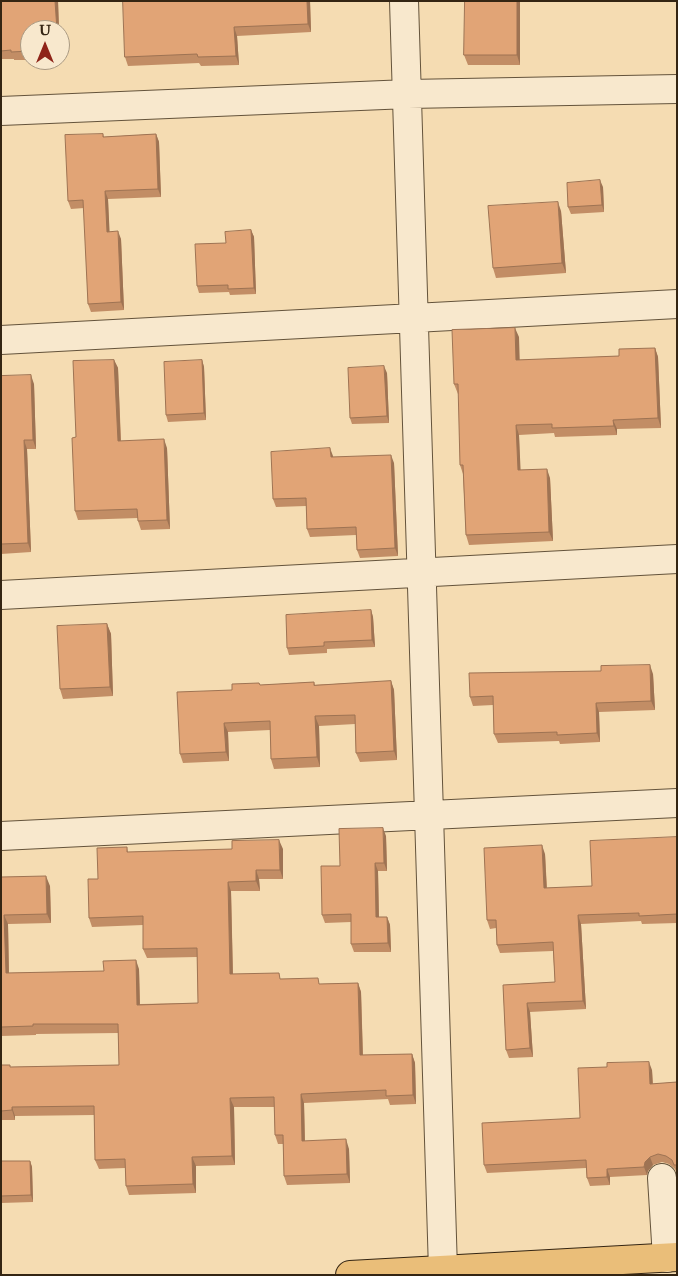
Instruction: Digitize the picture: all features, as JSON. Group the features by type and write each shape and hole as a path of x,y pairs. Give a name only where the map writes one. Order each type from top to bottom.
{"main road":[{"path":"350,1275 443,1270 505,1271 672,1258"}],"street":[{"path":"404,1 443,1270"},
{"path":"1,112 408,94 677,89"},
{"path":"1,340 677,304"},
{"path":"1,596 677,559"},
{"path":"1,836 677,803"},
{"path":"662,1178 672,1258"}],"building":[{"path":"1,1 55,1 56,20 20,20 20,52 1,51"},
{"path":"123,1 307,1 308,24 234,27 236,56 198,57 197,54 125,57"},
{"path":"465,1 517,1 517,55 464,55"},
{"path":"103,134 103,137 156,134 158,189 105,191 107,232 118,231 121,302 88,304 83,200 68,201 65,135"},
{"path":"600,180 602,205 568,207 567,183"},
{"path":"558,202 562,263 493,268 488,206"},
{"path":"251,230 254,288 228,289 228,285 197,286 195,244 226,243 225,232"},
{"path":"515,328 516,360 619,356 619,349 655,348 658,418 613,420 614,426 552,428 552,424 516,425 518,470 547,469 549,532 466,535 463,465 460,465 458,384 454,384 452,330"},
{"path":"114,360 118,441 164,439 167,520 138,521 137,509 75,511 72,438 76,437 73,361"},
{"path":"202,360 204,413 166,415 164,362"},
{"path":"384,366 387,416 350,418 348,368"},
{"path":"31,375 33,440 24,440 28,543 1,544 1,376"},
{"path":"330,448 331,457 391,455 395,548 357,550 356,527 307,529 306,498 273,499 271,452"},
{"path":"371,610 372,640 324,642 324,646 287,648 286,615"},
{"path":"107,624 110,687 60,689 57,626"},
{"path":"650,665 651,701 596,703 597,733 557,735 557,732 494,734 493,696 470,697 469,673 601,671 601,666"},
{"path":"391,681 394,751 356,753 355,715 315,716 317,757 271,759 270,721 224,723 226,752 180,754 177,692 232,690 232,684 259,683 260,685 314,682 314,685"},
{"path":"383,828 384,863 375,863 376,917 387,917 388,943 351,944 351,914 322,915 321,866 340,866 339,829"},
{"path":"677,837 677,914 639,916 639,913 578,915 583,1001 527,1003 530,1048 506,1050 503,985 555,982 553,942 497,945 496,920 487,920 484,848 542,845 544,888 592,886 590,841"},
{"path":"279,840 280,870 256,870 256,881 228,882 230,974 279,973 280,979 318,978 319,984 358,983 360,1055 412,1054 413,1095 386,1096 386,1090 301,1094 302,1141 346,1139 347,1174 284,1176 283,1135 275,1135 274,1097 230,1098 232,1156 192,1157 193,1184 126,1186 125,1159 95,1160 94,1106 12,1107 12,1110 1,1111 1,1065 10,1065 10,1067 119,1065 118,1024 33,1024 33,1026 1,1027 1,877 46,876 47,914 4,915 6,973 104,971 103,961 136,960 137,1005 198,1003 197,948 143,949 143,916 89,918 88,879 98,879 97,848 127,847 127,852 232,849 232,841"},
{"path":"649,1062 650,1084 677,1082 677,1165 674,1165 672,1160 666,1156 658,1154 650,1157 645,1162 644,1167 607,1169 607,1177 587,1178 586,1160 484,1165 482,1123 580,1118 578,1068 607,1067 607,1063"},
{"path":"1,1161 30,1161 31,1195 1,1196"}]}
